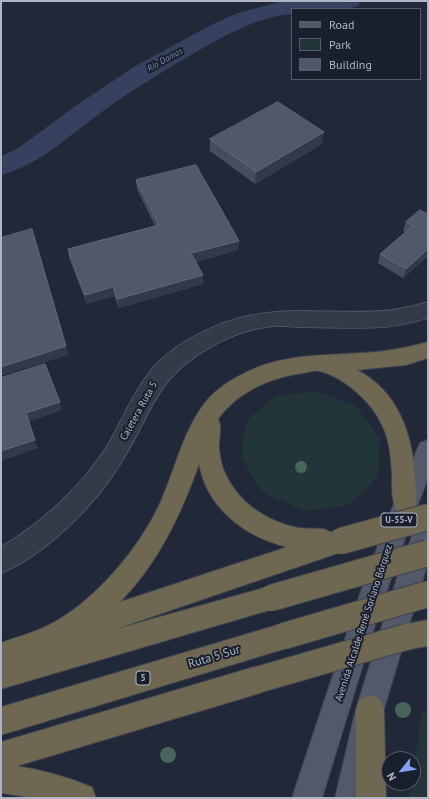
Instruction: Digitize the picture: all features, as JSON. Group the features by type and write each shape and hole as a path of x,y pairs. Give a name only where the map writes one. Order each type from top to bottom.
{"highway":[{"path":"54,637 78,622 100,605 119,586 139,561 156,535 168,512 195,443 212,410 236,389 254,378 281,367 309,363 367,362 396,358 428,350"},
{"path":"309,363 326,366 351,375 373,393 383,404 390,416 399,441 405,504"},
{"path":"212,410 207,430 210,466 219,486 232,505 249,520 267,531 294,539 334,541"},
{"path":"1,656 334,541 428,517"},
{"path":"1,675 428,553"},
{"name":"Ruta 5 Sur","path":"1,721 284,636 418,587"},
{"path":"1,756 257,680 417,635"},
{"path":"370,709 371,798"},
{"path":"1,778 40,783 64,790 81,798"}],"main road":[{"name":"Avenida Alcalde René Soriano Bórquez","path":"307,798 373,590 405,504 428,450"},
{"name":"U-55-V","path":"418,587 428,524"},
{"path":"350,798 370,709 418,587"}],"street":[{"name":"Caletera Ruta 5","path":"1,561 28,544 50,527 73,506 108,464 121,444 154,383 165,370 193,347 223,331 270,318 384,319 412,315 428,310"}],"green space":[{"path":"317,391 357,407 380,439 378,477 349,505 304,511 262,492 241,457 247,420 276,396"},
{"path":"428,709 428,798 409,798 410,791 421,791 421,751 416,751 422,713"}],"building":[{"path":"278,102 324,132 256,172 210,139"},
{"path":"196,165 239,241 191,253 203,275 118,299 113,287 85,295 68,249 159,225 136,180"},
{"path":"420,210 428,214 428,249 406,269 380,254 413,226 406,222"},
{"path":"32,229 66,346 1,367 1,238"},
{"path":"45,364 60,402 26,413 35,440 1,451 1,378"}],"waterway":[{"name":"Río Damas","path":"1,166 27,155 83,113 143,72 217,31 243,19 282,8 350,1"}]}
